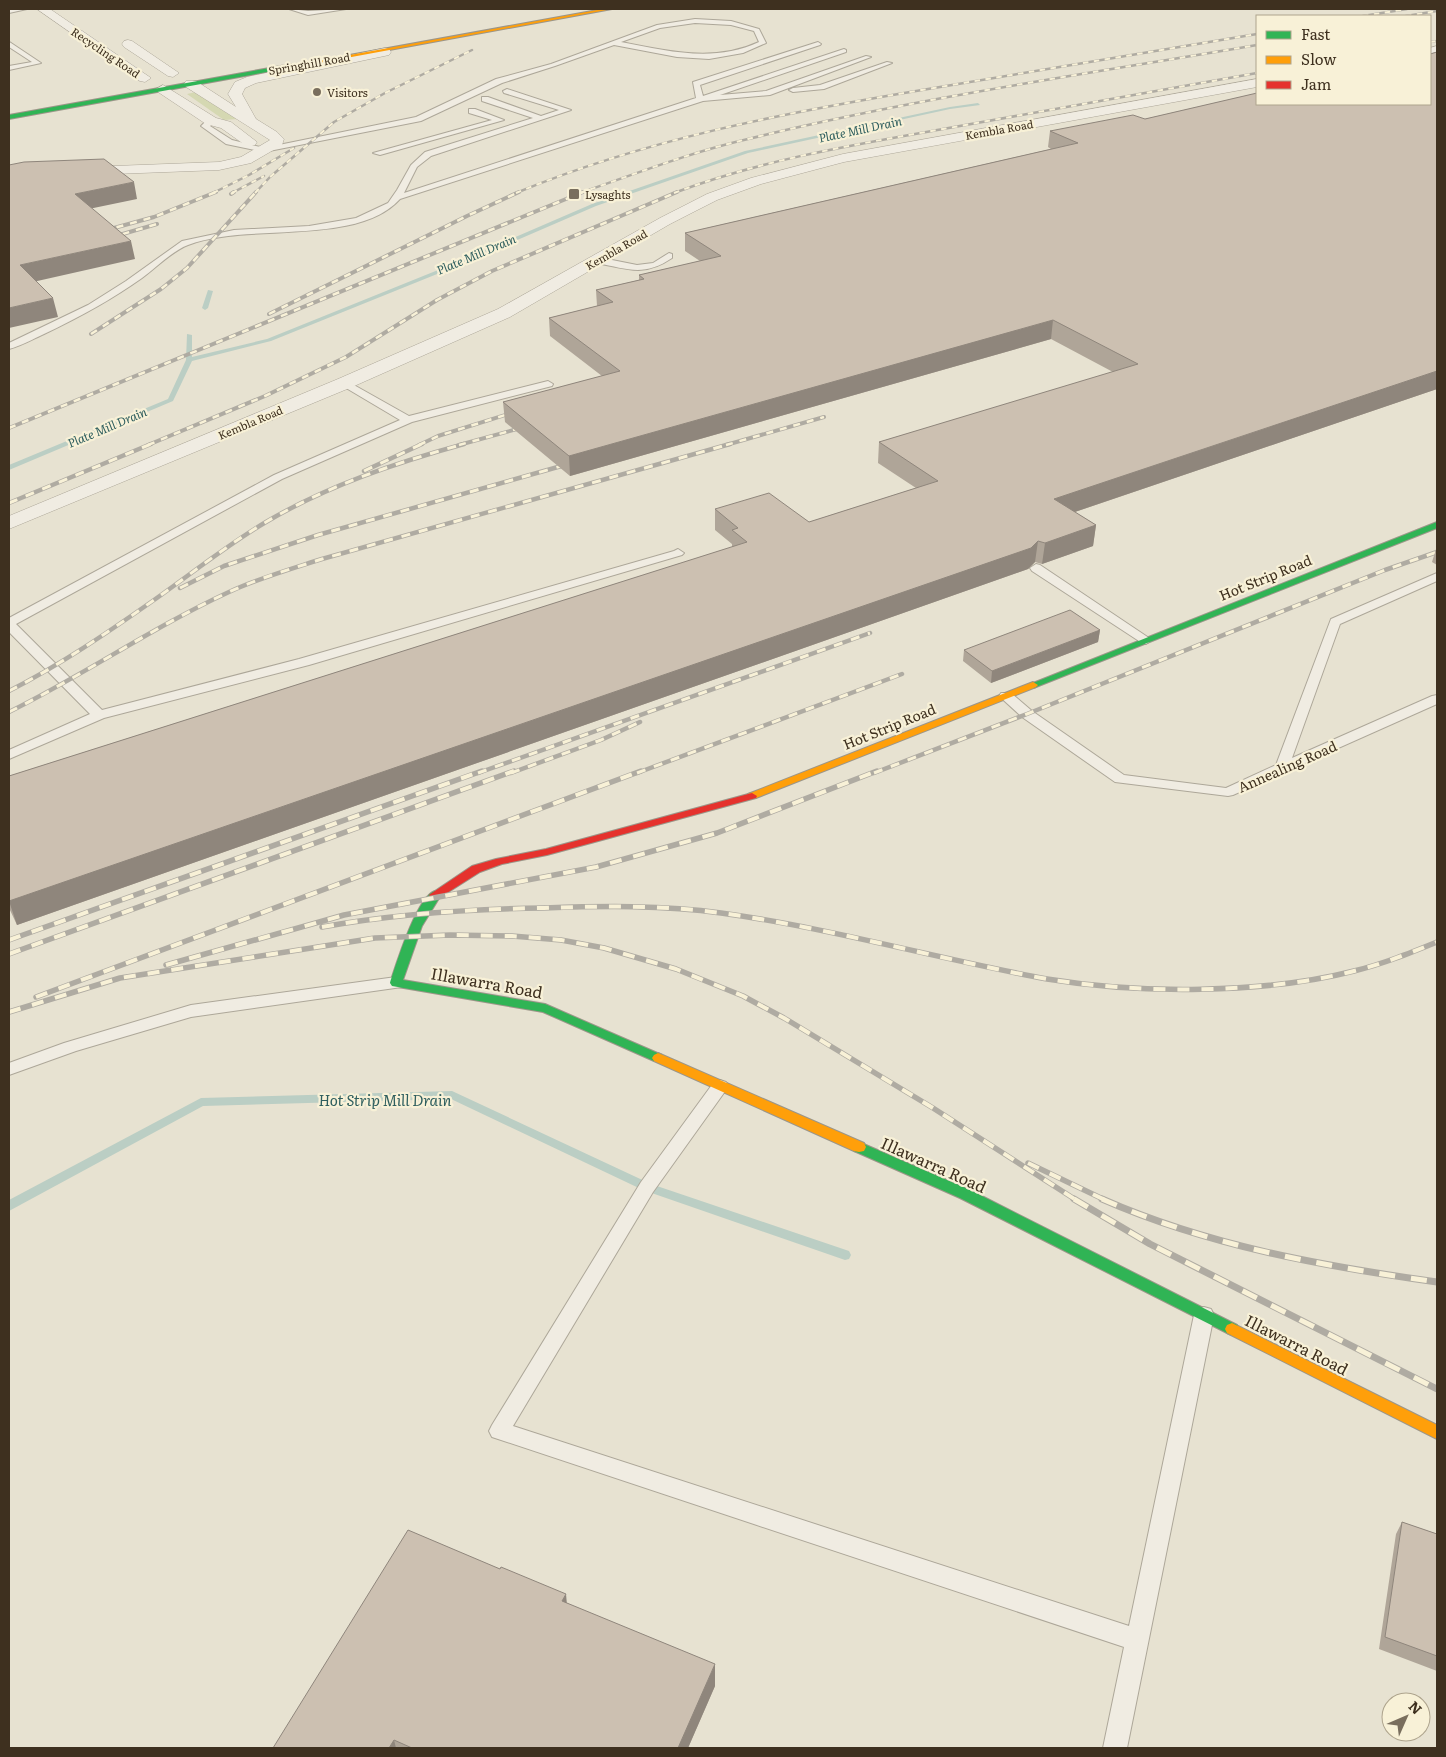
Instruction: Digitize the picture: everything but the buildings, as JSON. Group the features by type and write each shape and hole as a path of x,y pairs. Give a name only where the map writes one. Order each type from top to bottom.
{"street":[{"name":"Recycling Road","path":"43,9 145,78"},
{"name":"Springhill Road","path":"9,117 610,9"},
{"name":"Recycling Road","path":"121,40 177,72"},
{"path":"250,121 235,94 238,88 247,82 430,41"},
{"path":"9,174 219,166 242,162 278,140 191,84 177,72 128,81"},
{"path":"145,78 211,121 226,125 264,150"},
{"name":"Kembla Road","path":"9,524 345,383 504,313 665,221 712,197 788,172 878,151 1256,83"},
{"path":"226,125 250,121"},
{"name":"Hot Strip Road","path":"396,983 412,936 434,896 461,877 476,870 500,861 547,852 748,798 1437,525"},
{"name":"Illawarra Road","path":"396,983 545,1008 965,1194 1437,1432"}],"lane":[{"path":"9,11 24,9"},
{"path":"292,9 308,13 343,9"},
{"path":"211,121 205,126 229,142 264,150 418,119 499,80 553,65 659,26 695,21 731,22 757,30 763,43 741,52 712,56 681,55 614,43"},
{"path":"9,44 38,63 10,66"},
{"path":"700,99 696,84 818,44"},
{"path":"9,346 51,328 98,303 183,244 218,234 336,226 381,211 399,197 844,50"},
{"path":"767,93 868,58"},
{"path":"700,99 821,87 889,63"},
{"path":"399,197 412,166 421,157 447,146 567,110 507,91"},
{"path":"485,100 540,118"},
{"path":"472,111 516,125"},
{"path":"377,152 499,120"},
{"path":"597,260 637,268 656,265 669,256"},
{"path":"345,383 408,420"},
{"path":"99,715 9,624 278,477 408,420 548,384"},
{"path":"9,755 99,715 304,662 678,553"},
{"path":"1036,568 1146,640"},
{"path":"1282,768 1335,622 1437,577"},
{"name":"Annealing Road","path":"1006,696 1027,714 1120,779 1228,792 1437,699"},
{"path":"9,1069 70,1047 192,1011 396,983"},
{"path":"720,1086 647,1187 499,1431 1137,1640"},
{"path":"1115,1748 1204,1315"}],"green space":[{"path":"196,92 238,119 224,120 187,94"}],"waterway":[{"name":"Plate Mill Drain","path":"189,360 269,340 450,267 594,205 747,152 950,108 978,104"},
{"path":"205,308 210,291"},
{"path":"189,335 189,360"},
{"name":"Plate Mill Drain","path":"9,468 171,400 189,360"},
{"name":"Hot Strip Mill Drain","path":"9,1206 201,1102 452,1095 647,1187 845,1255"}],"railway":[{"path":"1369,15 1407,9"},
{"path":"1412,15 1437,11"},
{"path":"516,193 615,157 767,118 1256,34"},
{"path":"1431,42 1437,41"},
{"path":"580,193 705,150 811,124 938,99 1256,45"},
{"path":"255,193 270,177 334,122 385,93 472,50"},
{"path":"674,193 707,181 773,162 841,148 1256,73"},
{"path":"213,193 249,175 294,148"},
{"path":"232,193 264,176"},
{"path":"103,231 154,217 216,192"},
{"path":"91,334 161,289 187,268 256,192"},
{"path":"269,314 519,192"},
{"path":"9,428 583,192"},
{"path":"148,445 265,396 346,357 437,300 492,271 677,192"},
{"path":"109,238 157,224"},
{"path":"419,445 438,436 518,411"},
{"path":"726,445 824,417"},
{"path":"459,445 528,426"},
{"path":"9,503 151,444"},
{"path":"364,471 422,444"},
{"path":"9,691 83,648 237,540 289,509 362,477 464,444"},
{"path":"9,712 64,683 173,620 252,582 322,559 730,444"},
{"path":"180,588 224,566 318,535 572,463"},
{"path":"874,773 1027,714 1385,570 1437,552"},
{"path":"478,773 870,633"},
{"path":"637,773 902,674"},
{"path":"511,773 601,740 640,722"},
{"path":"9,940 482,771"},
{"path":"9,954 514,771"},
{"path":"36,997 641,771"},
{"path":"166,965 344,915 596,867 717,833 877,771"},
{"path":"322,927 349,922 432,913 488,910 611,907 699,910 762,919 844,935 1047,979 1083,984 1161,989 1242,988 1319,979 1375,965 1437,942"},
{"path":"9,1012 120,978 375,938 450,935 512,936 561,940 604,948 676,969 743,996 784,1018 933,1108 1076,1200"},
{"path":"1028,1163 1105,1200"},
{"path":"1074,1199 1150,1244 1437,1389"},
{"path":"1102,1199 1183,1230 1225,1242 1351,1269 1437,1282"}],"traffic: fast":[{"path":"9,117 292,66"},
{"path":"1033,685 1437,525"},
{"path":"435,895 417,926 396,983 545,1008 658,1058"},
{"path":"859,1147 965,1194 1232,1329"}],"traffic: slow":[{"path":"292,66 610,9"},
{"path":"752,796 1033,685"},
{"path":"658,1058 859,1147"},
{"path":"1232,1329 1437,1432"}],"traffic: jam":[{"path":"435,895 476,869 500,861 547,852 752,796"}],"place":[{"name":"Visitors","path":"317,92"},
{"name":"Lysaghts","path":"574,194"}]}
